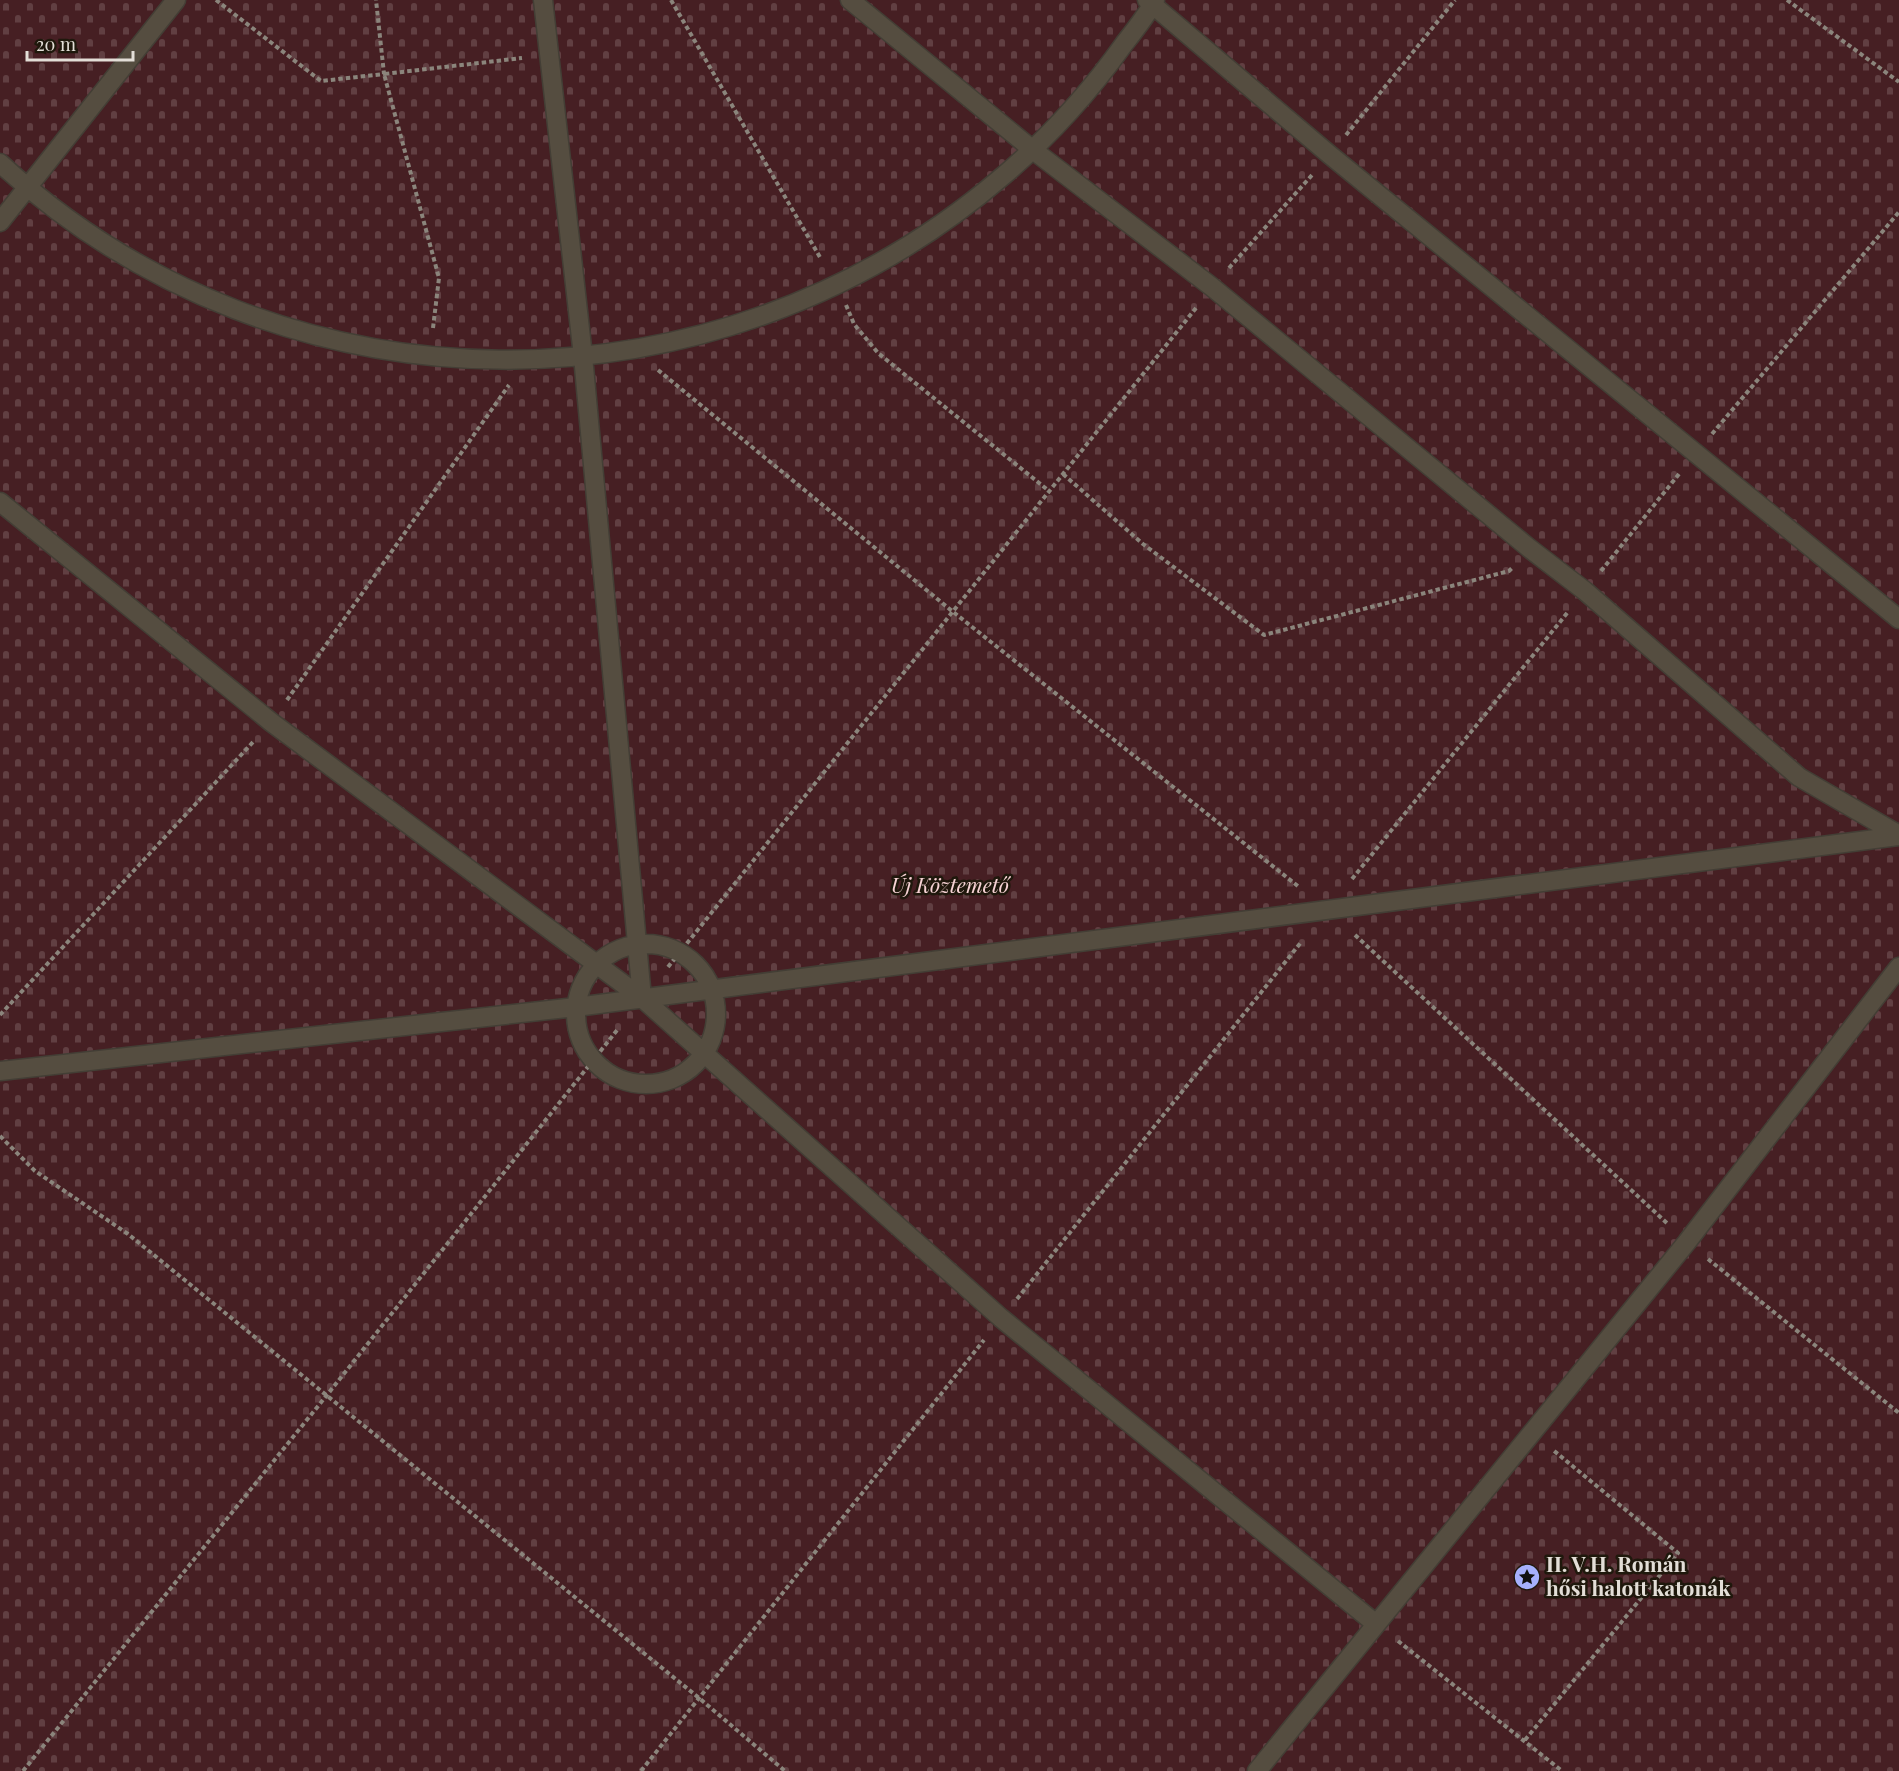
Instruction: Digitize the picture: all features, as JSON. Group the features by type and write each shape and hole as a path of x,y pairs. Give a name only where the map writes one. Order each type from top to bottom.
{"lane":[{"path":"0,222 176,0"},
{"path":"543,0 583,356 642,998"},
{"path":"850,0 1033,150 1212,287 1529,548 1585,591 1799,777 1899,836"},
{"path":"0,163 27,188 86,232 149,270 216,301 286,327 357,345 430,356 478,360 527,360 583,356 642,348 708,333 773,313 837,286 907,248 973,202 1033,150 1098,81 1152,2 1330,155 1899,619"},
{"path":"0,502 271,722 642,998 1001,1318 1376,1624"},
{"path":"0,1071 576,1007 1899,836"},
{"path":"638,944 660,945 680,952 693,962 704,974 712,989 717,1011 713,1033 704,1054 690,1069 671,1080 650,1084 630,1083 610,1075 594,1061 582,1045 576,1027 579,991 586,976 596,963 615,950 638,944"},
{"path":"1257,1771 1687,1242 1899,968"}],"path":[{"path":"216,0 321,81 550,55"},
{"path":"376,0 384,74 439,278 430,356"},
{"path":"23,1771 327,1395 1212,287 1330,155 1455,0"},
{"path":"1787,0 1899,82"},
{"path":"1327,909 1696,453 1899,212"},
{"path":"642,348 659,372 952,611 1327,909 1687,1242 1899,1413"},
{"path":"1063,474 1143,544 1264,635 1509,571 1529,548"},
{"path":"0,1136 35,1171 128,1234 785,1771"},
{"path":"1525,1740 1678,1554 1532,1433"},
{"path":"1376,1624 1562,1771"}],"green space":[{"name":"Új Köztemető","path":"0,0 1899,0 1899,1771 0,1771"}],"place":[{"name":"II. V.H. Román hősi halott katonák","path":"1527,1577"}]}
